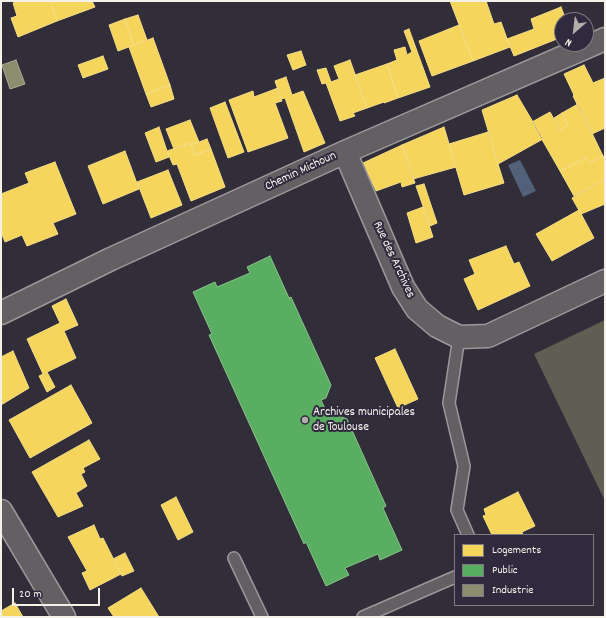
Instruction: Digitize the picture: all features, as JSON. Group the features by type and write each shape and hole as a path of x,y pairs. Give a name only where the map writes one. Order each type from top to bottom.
{"street":[{"name":"Chemin Michoun","path":"1,313 111,259 346,152 605,39"},
{"name":"Rue des Archives","path":"346,152 402,286 417,309 437,326 459,337 488,336 605,281"},
{"path":"1,511 64,617"}],"lane":[{"path":"459,337 449,402 464,466 457,510 468,534"},
{"path":"234,558 262,617"},
{"path":"363,617 454,577"}],"shaded area":[{"path":"605,320 605,501 534,354"}],"water":[{"path":"520,160 536,191 523,197 508,165"}],"building: Logements":[{"path":"18,1 50,1 57,21 18,37 11,18 17,16 13,3"},
{"path":"50,1 92,1 95,7 57,21"},
{"path":"450,1 486,1 494,24 501,22 510,47 473,61"},
{"path":"561,7 563,12 554,12 554,40 514,56 507,39 534,29 531,19"},
{"path":"138,15 147,40 134,45 125,19"},
{"path":"125,19 134,45 118,51 109,25"},
{"path":"459,25 473,61 432,76 419,41"},
{"path":"409,29 430,87 398,98 387,64 397,60 394,50 405,47 407,55 412,52 404,31"},
{"path":"153,38 170,85 146,94 129,47"},
{"path":"301,51 306,65 293,70 287,55"},
{"path":"103,56 108,69 83,78 78,65"},
{"path":"350,60 367,108 353,113 355,116 340,121 326,83 322,84 317,70 326,68 331,82 339,79 334,66"},
{"path":"387,64 398,98 367,108 355,75"},
{"path":"584,65 593,83 605,78 605,128 592,134 564,74"},
{"path":"286,77 292,95 303,91 325,143 304,152 285,98 281,99 275,81"},
{"path":"170,85 174,99 151,107 146,94"},
{"path":"278,88 282,101 275,103 288,138 248,152 229,100 253,91 254,97"},
{"path":"517,95 543,139 498,164 482,110"},
{"path":"225,102 244,152 228,158 210,108"},
{"path":"578,104 603,156 589,163 586,158 560,171 532,122 550,112 560,130 568,125 562,113"},
{"path":"562,113 568,125 560,130 554,118"},
{"path":"190,120 199,142 191,145 190,143 174,149 166,129"},
{"path":"159,127 169,157 156,162 145,133"},
{"path":"444,127 456,167 413,179 402,145"},
{"path":"488,132 504,183 464,195 449,144"},
{"path":"207,139 211,149 195,155 191,145"},
{"path":"190,143 195,155 211,149 225,187 191,201 177,164 173,165 167,151"},
{"path":"402,145 415,183 402,187 401,182 376,191 363,163"},
{"path":"125,151 139,189 103,204 88,166"},
{"path":"603,156 605,159 605,179 574,196 560,171 586,158 589,163"},
{"path":"55,162 76,214 53,223 58,234 27,246 22,235 5,242 1,232 1,194 29,183 25,173"},
{"path":"168,170 182,205 151,218 137,182"},
{"path":"605,179 605,204 581,214 572,198"},
{"path":"424,184 437,223 430,226 416,186"},
{"path":"423,207 433,237 416,243 407,213"},
{"path":"579,210 594,238 552,261 536,234"},
{"path":"506,246 514,264 519,262 530,286 478,310 464,279 475,274 469,260"},
{"path":"66,299 78,325 64,331 76,358 47,372 55,387 47,392 39,376 43,374 27,339 60,323 52,306"},
{"path":"395,349 418,399 398,408 375,358"},
{"path":"13,351 29,388 1,405 1,357"},
{"path":"71,385 92,423 30,458 9,420"},
{"path":"89,440 100,459 83,468 85,472 81,474 87,486 76,493 83,506 58,517 32,472"},
{"path":"518,492 535,526 522,532 523,534 492,534 483,516 486,515 484,509"},
{"path":"176,497 193,532 178,540 161,505"},
{"path":"94,525 100,539 103,538 121,574 90,590 82,573 87,571 68,537"},
{"path":"125,553 134,571 122,576 113,559"},
{"path":"141,588 159,617 114,617 108,608"},
{"path":"15,603 23,617 1,617 1,611"}],"building: Public":[{"path":"270,256 289,298 291,297 331,385 326,398 321,400 329,417 334,414 347,419 386,506 383,508 402,550 380,560 378,554 345,568 349,575 326,586 306,542 304,544 209,335 212,334 193,292 215,282 217,287 250,273 247,267"}],"building: Industrie":[{"path":"16,60 25,84 10,89 2,65"}],"place":[{"name":"Archives municipales de Toulouse","path":"305,420"}]}
